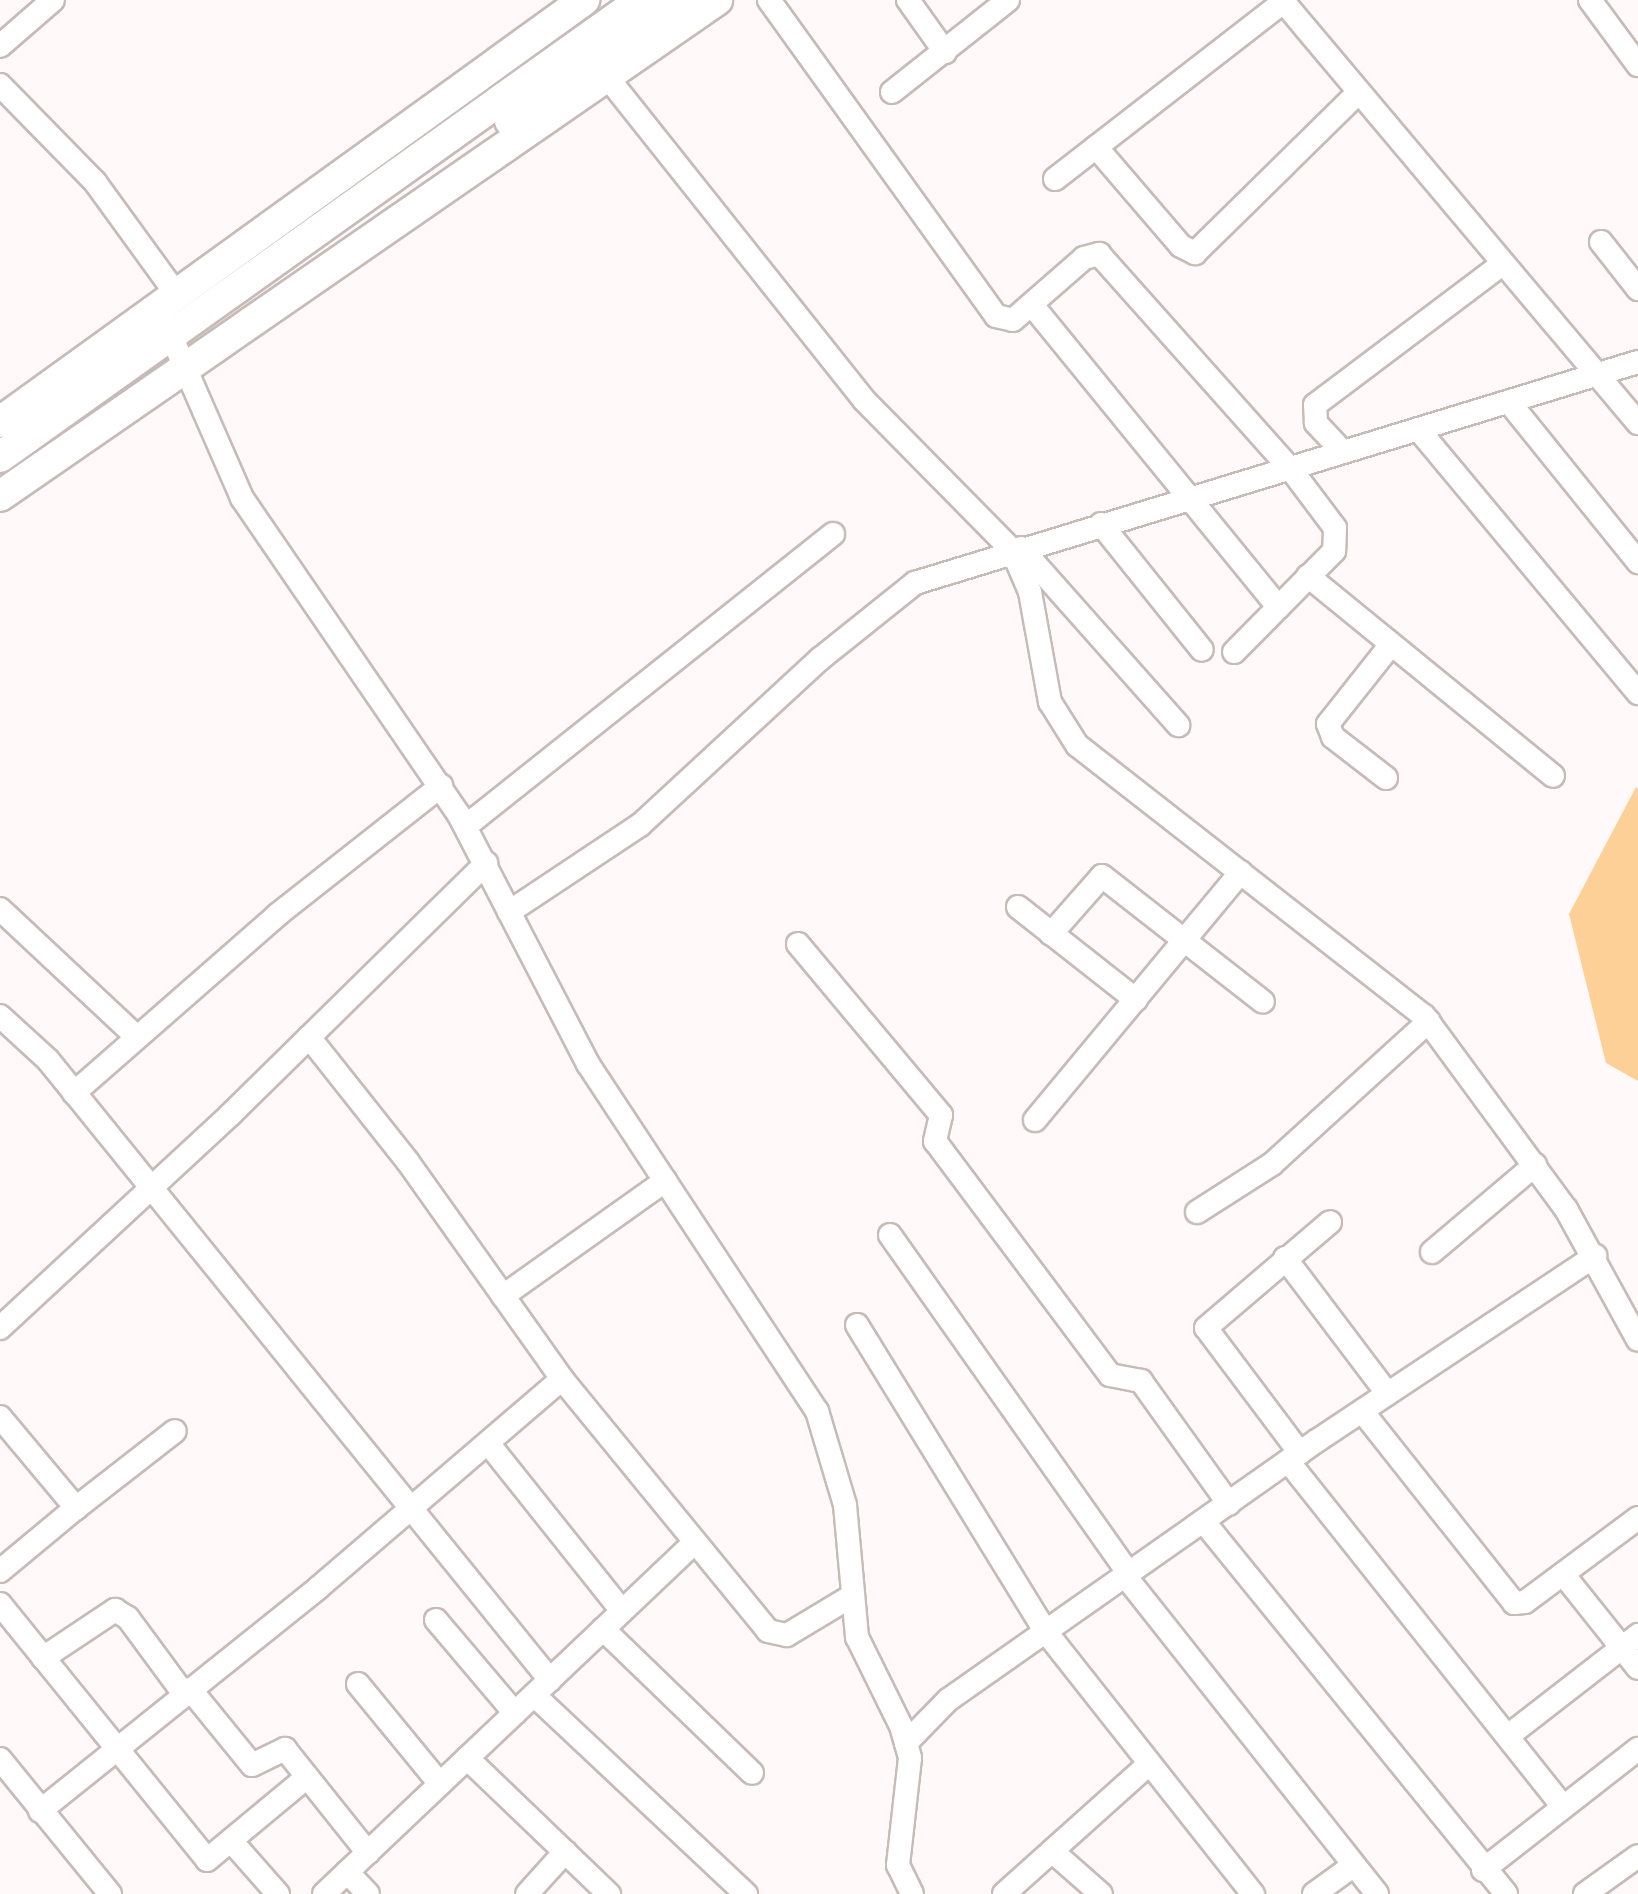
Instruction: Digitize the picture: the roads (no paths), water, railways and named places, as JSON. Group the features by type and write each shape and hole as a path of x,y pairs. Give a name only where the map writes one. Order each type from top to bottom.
{"main road":[{"path":"0,496 181,352 641,0"},
{"path":"0,481 678,0"},
{"path":"0,457 181,352 608,78 717,0"},
{"path":"0,422 567,5"}],"street":[{"path":"0,46 53,0"},
{"path":"769,0 996,316 1013,320 1084,258 1099,254 1290,468 1338,536 1308,576 1234,652"},
{"path":"908,0 945,52"},
{"path":"892,92 1008,0"},
{"path":"1590,0 1638,65"},
{"path":"1055,179 1282,1 1638,423"},
{"path":"608,78 864,400 1017,549 1178,724"},
{"path":"0,85 95,182 167,302 181,352 242,498 441,786 486,862 566,1025 817,1411 838,1471 852,1596 866,1660 906,1743 910,1774 898,1866 912,1894"},
{"path":"1096,146 1181,246 1195,252 1358,93"},
{"path":"1600,242 1638,289"},
{"path":"1343,452 1316,423 1315,405 1502,264"},
{"path":"1032,305 1278,607"},
{"path":"509,912 640,825 900,591 1017,549 1638,362"},
{"path":"1509,402 1638,562"},
{"path":"1418,429 1638,693"},
{"path":"1101,524 1202,650"},
{"path":"466,826 833,534"},
{"path":"1017,549 1030,592 1042,678 1061,724 1102,766 1429,1021 1535,1165 1595,1256 1638,1340"},
{"path":"1308,576 1388,647 1553,776"},
{"path":"1386,778 1333,737 1328,724 1388,647"},
{"path":"74,1093 277,915 441,786"},
{"path":"0,1328 150,1190 486,862"},
{"path":"1034,1120 1241,872"},
{"path":"1052,934 1102,876 1262,1002"},
{"path":"1018,907 1136,1000"},
{"path":"0,908 137,1038"},
{"path":"798,944 941,1115 935,1141 1110,1375 1140,1381 1229,1504"},
{"path":"1197,1212 1272,1164 1429,1021"},
{"path":"5,1028 74,1093 414,1506 542,1687 746,1894"},
{"path":"308,1037 562,1379 774,1636 852,1596"},
{"path":"1432,1252 1535,1165"},
{"path":"504,1296 665,1181"},
{"path":"1330,1222 1206,1328 1294,1457 1563,1807"},
{"path":"890,1235 1128,1576 1377,1894"},
{"path":"906,1743 948,1700 1362,1410 1595,1256"},
{"path":"1285,1258 1387,1394"},
{"path":"857,1325 1046,1632 1252,1894"},
{"path":"40,1811 414,1506 562,1379"},
{"path":"1362,1410 1509,1600 1524,1602 1638,1518"},
{"path":"0,1417 76,1508"},
{"path":"0,1570 175,1430"},
{"path":"488,1443 622,1611"},
{"path":"1204,1522 1506,1894"},
{"path":"324,1894 696,1542"},
{"path":"1563,1574 1630,1641 1638,1668"},
{"path":"0,1604 202,1856 214,1859 307,1777"},
{"path":"43,1658 116,1610 128,1618 252,1765 280,1748 368,1852"},
{"path":"436,1620 515,1713"},
{"path":"603,1629 752,1772"},
{"path":"1508,1736 1630,1641"},
{"path":"358,1684 440,1784"},
{"path":"1483,1870 1638,1748"},
{"path":"467,1758 609,1894"},
{"path":"0,1759 110,1894"},
{"path":"1004,1894 1148,1765"},
{"path":"233,1843 278,1894"},
{"path":"1052,1851 1101,1894"},
{"path":"527,1894 564,1852"},
{"path":"1585,1894 1638,1856"},
{"path":"1314,1894 1354,1865"},
{"path":"347,1872 368,1894"}]}
